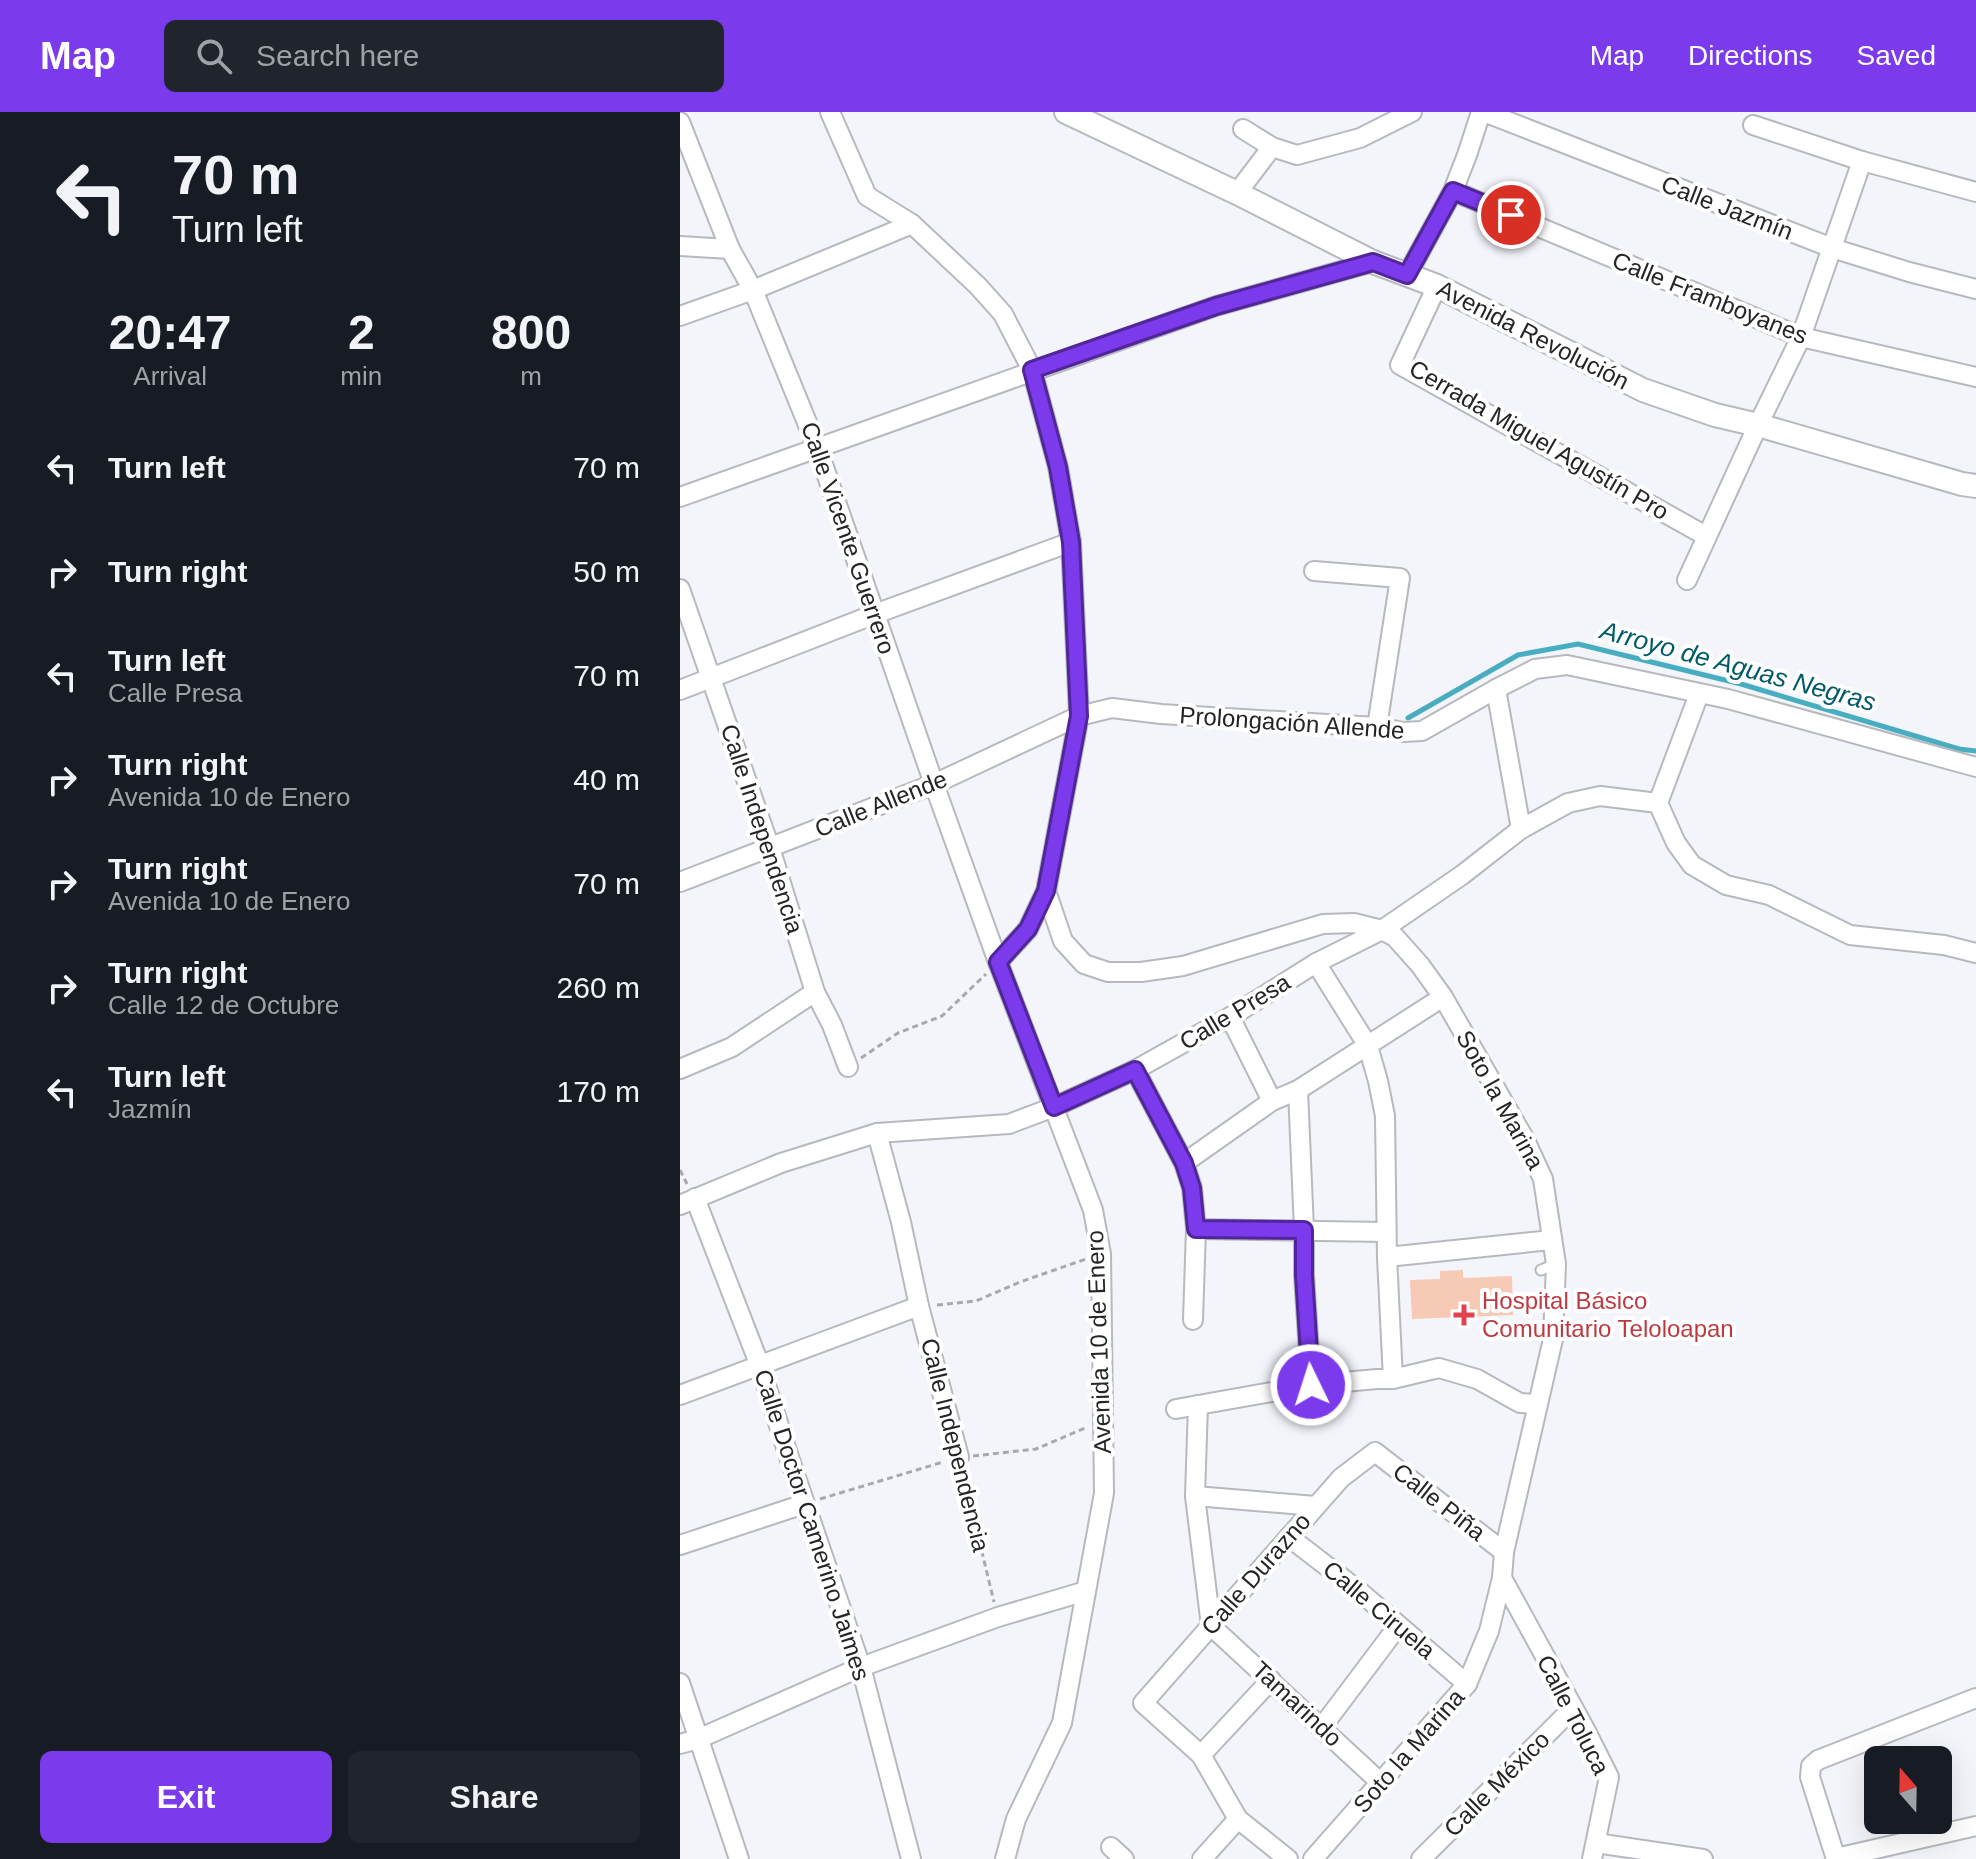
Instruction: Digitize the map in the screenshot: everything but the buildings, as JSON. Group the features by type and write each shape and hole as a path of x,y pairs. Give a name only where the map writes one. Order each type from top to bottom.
{"street":[{"path":"830,112 867,196 912,224 1003,314 1032,370 1058,467 1071,542 1079,716 1046,891 1028,929 998,962"},
{"name":"Avenida Revolución","path":"1066,112 1373,262 1437,286 1643,390 1715,415 1976,486"},
{"path":"1243,129 1272,147 1297,155 1360,138 1412,112"},
{"path":"1407,275 1453,191 1482,112"},
{"name":"Calle Jazmín","path":"1482,112 1832,248 1976,289"},
{"name":"Calle Vicente Guerrero","path":"681,125 730,249 753,290 817,447 998,962"},
{"path":"1753,125 1862,161 1976,192"},
{"path":"1237,193 1272,147"},
{"path":"1687,580 1801,337 1862,161"},
{"name":"Calle Framboyanes","path":"1453,191 1801,337 1976,377"},
{"path":"680,316 753,290 912,224"},
{"path":"680,246 730,249"},
{"path":"680,497 1216,306 1373,262"},
{"name":"Cerrada Miguel Agustín Pro","path":"1437,286 1400,365 1706,536"},
{"path":"680,690 1071,542"},
{"path":"1314,571 1400,578 1377,727"},
{"name":"Calle Independencia","path":"680,589 770,848 815,992 848,1067"},
{"name":"Prolongación Allende","path":"1079,716 1112,708 1161,714 1377,727 1403,732 1422,731 1535,669 1567,665 1728,699 1976,767"},
{"path":"1496,689 1521,829"},
{"path":"1699,694 1658,803 1676,843 1692,865 1726,885 1769,895 1850,935 1944,945 1976,953"},
{"name":"Calle Allende","path":"680,882 934,784 1079,716"},
{"name":"Calle Presa","path":"687,1202 781,1163 877,1133 1009,1124 1054,1107 1135,1070 1230,1017 1316,963 1382,930 1462,875 1521,829 1568,803 1600,796 1658,803"},
{"path":"1046,891 1063,941 1084,964 1108,972 1141,972 1183,966 1323,924 1354,923 1382,930"},
{"name":"Soto la Marina","path":"1313,1859 1467,1684 1489,1631 1553,1339 1548,1267 1551,1240 1543,1179 1524,1138 1443,997 1395,937 1382,930"},
{"name":"Avenida 10 de Enero","path":"998,962 1093,1210 1101,1254 1104,1493 1062,1723 1016,1819 1005,1859"},
{"path":"1316,963 1368,1046 1385,1116 1386,1232 1393,1379"},
{"path":"680,1069 732,1047 815,992"},
{"path":"1184,1163 1272,1101 1298,1090 1443,997"},
{"path":"1230,1017 1272,1101"},
{"path":"1135,1070 1184,1163 1192,1188 1196,1229 1193,1320"},
{"path":"1298,1090 1311,1385"},
{"name":"Calle Independencia","path":"877,1133 959,1457"},
{"name":"Calle Doctor Camerino Jaimes","path":"687,1202 760,1366 861,1667 911,1859"},
{"path":"1196,1229 1386,1232"},
{"path":"1387,1257 1551,1240"},
{"path":"680,1395 919,1306"},
{"path":"1176,1409 1311,1385 1393,1379 1439,1368 1477,1379 1520,1403 1537,1404"},
{"path":"1198,1405 1195,1496 1211,1626"},
{"name":"Calle Piña","path":"1375,1452 1504,1552"},
{"name":"Calle Durazno","path":"1201,1755 1143,1703 1341,1478 1375,1452"},
{"path":"1195,1496 1316,1506"},
{"path":"680,1545 804,1504"},
{"name":"Calle Ciruela","path":"1289,1537 1359,1591 1467,1684"},
{"name":"Calle Toluca","path":"1502,1578 1609,1777 1594,1851"},
{"path":"689,1741 861,1667 998,1617 1086,1591"},
{"name":"Tamarindo","path":"1211,1626 1381,1783"},
{"path":"1322,1727 1398,1626"},
{"path":"1271,1680 1201,1755 1238,1819 1288,1859"},
{"path":"680,1683 689,1741 739,1859"},
{"path":"1976,1698 1818,1760 1811,1766 1810,1777 1836,1858 1976,1826"},
{"name":"Calle México","path":"1421,1859 1573,1708"},
{"path":"1202,1859 1238,1819"},
{"path":"1594,1851 1703,1859"}],"path":[{"path":"848,1067 898,1033 942,1016 998,962"},
{"path":"919,1306 976,1301 1101,1254"},
{"name":"Calle Independencia","path":"959,1457 998,1617"}],"waterway":[{"name":"Arroyo de Aguas Negras","path":"1408,718 1518,655 1578,644 1741,684 1959,749 1976,751"}],"place":[{"name":"Hospital Básico Comunitario Teloloapan","path":"1464,1315"}],"route":[{"path":"1311,1385 1304,1230 1196,1229 1192,1188 1184,1163 1135,1070 1054,1107 998,962 1028,929 1046,891 1079,716 1071,542 1058,467 1032,370 1216,306 1373,262 1407,275 1453,191 1511,215"}]}
